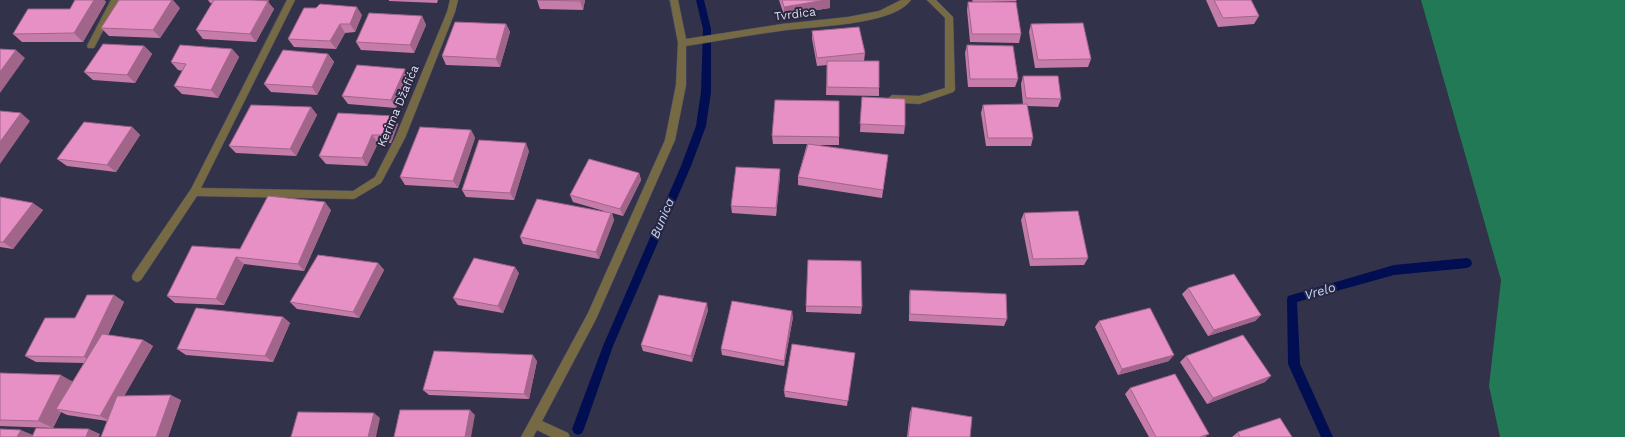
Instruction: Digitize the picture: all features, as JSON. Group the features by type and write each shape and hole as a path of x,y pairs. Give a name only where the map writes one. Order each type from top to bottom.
{"street":[{"path":"91,46 115,0"},
{"path":"137,277 194,192 291,0"},
{"name":"Kerima Džafića","path":"194,192 354,195 378,180 400,138 451,12 454,0"},
{"path":"527,437 592,316 670,140 681,85 682,43 674,0"},
{"name":"Tvrdica","path":"682,43 782,27 862,19 901,5 907,0"},
{"path":"890,99 920,100 950,90 949,17 930,0"},
{"path":"535,424 564,437"}],"green space":[{"path":"1421,0 1625,0 1625,437 1500,437 1489,386 1501,280"}],"building":[{"path":"75,0 94,0 74,33 13,34 28,9 70,9"},
{"path":"119,0 172,0 153,30 101,28"},
{"path":"214,0 268,1 250,34 196,30"},
{"path":"537,0 580,0 580,1"},
{"path":"782,0 825,0 784,7"},
{"path":"1214,0 1251,0 1259,16 1223,18"},
{"path":"968,2 1016,2 1021,34 972,34"},
{"path":"320,4 357,7 350,24 340,24 330,41 288,39 304,8 316,8"},
{"path":"369,13 422,16 410,45 356,42"},
{"path":"455,22 506,24 496,59 442,56"},
{"path":"1083,23 1091,59 1038,60 1031,24"},
{"path":"859,27 865,53 817,58 812,31"},
{"path":"103,44 144,46 127,75 84,72"},
{"path":"180,45 232,49 211,90 174,86 186,64 171,62"},
{"path":"967,45 1013,46 1018,79 970,79"},
{"path":"0,49 16,50 0,72"},
{"path":"283,50 328,54 312,87 264,84"},
{"path":"827,61 879,61 879,88 827,87"},
{"path":"357,65 405,69 391,100 342,96"},
{"path":"1023,76 1058,76 1061,99 1026,98"},
{"path":"862,97 905,99 905,126 860,124"},
{"path":"775,100 839,101 839,137 772,136"},
{"path":"1027,104 1033,138 988,138 983,105"},
{"path":"251,105 311,107 290,149 229,146"},
{"path":"0,111 21,113 0,142"},
{"path":"338,113 393,116 385,135 372,135 362,158 319,156"},
{"path":"84,122 132,127 107,165 57,159"},
{"path":"420,127 471,130 453,181 400,177"},
{"path":"479,140 526,143 510,193 462,190"},
{"path":"808,144 888,155 883,190 798,177"},
{"path":"589,159 639,173 620,209 570,195"},
{"path":"736,167 780,169 776,208 731,206"},
{"path":"268,196 325,202 298,264 236,257 216,299 167,296 192,246 240,249"},
{"path":"0,197 33,203 3,242 0,242"},
{"path":"537,199 611,213 596,252 520,237"},
{"path":"1078,211 1088,258 1033,259 1024,213"},
{"path":"318,255 378,263 353,312 290,302"},
{"path":"474,258 515,267 498,306 453,298"},
{"path":"808,260 861,261 862,307 806,306"},
{"path":"1234,274 1261,315 1214,330 1188,288"},
{"path":"910,290 1006,294 1007,319 910,314"},
{"path":"87,295 114,295 84,357 25,356 45,318 75,318"},
{"path":"659,295 707,303 691,356 641,345"},
{"path":"732,301 792,311 784,361 721,349"},
{"path":"196,308 283,317 265,356 177,349"},
{"path":"1150,308 1174,355 1122,369 1099,321"},
{"path":"102,334 143,340 100,416 56,409"},
{"path":"1243,335 1271,376 1213,398 1186,356"},
{"path":"792,344 855,353 848,401 784,391"},
{"path":"434,351 533,355 524,394 423,390"},
{"path":"0,373 61,375 38,421 0,420"},
{"path":"1175,374 1209,434 1199,437 1156,437 1130,388"},
{"path":"171,395 156,437 101,437 117,396"},
{"path":"912,407 972,417 970,437 908,437"},
{"path":"400,410 470,410 465,437 394,437"},
{"path":"298,412 374,413 368,437 291,437"},
{"path":"1280,418 1292,437 1240,437 1238,432"},
{"path":"36,428 89,429 86,437 32,437"},
{"path":"0,429 21,430 17,437 0,437"}],"waterway":[{"name":"Bunica","path":"578,429 608,346 686,166 701,126 706,92 707,29 700,0"},
{"name":"Vrelo","path":"1327,437 1294,364 1292,299 1394,270 1467,263"}]}
